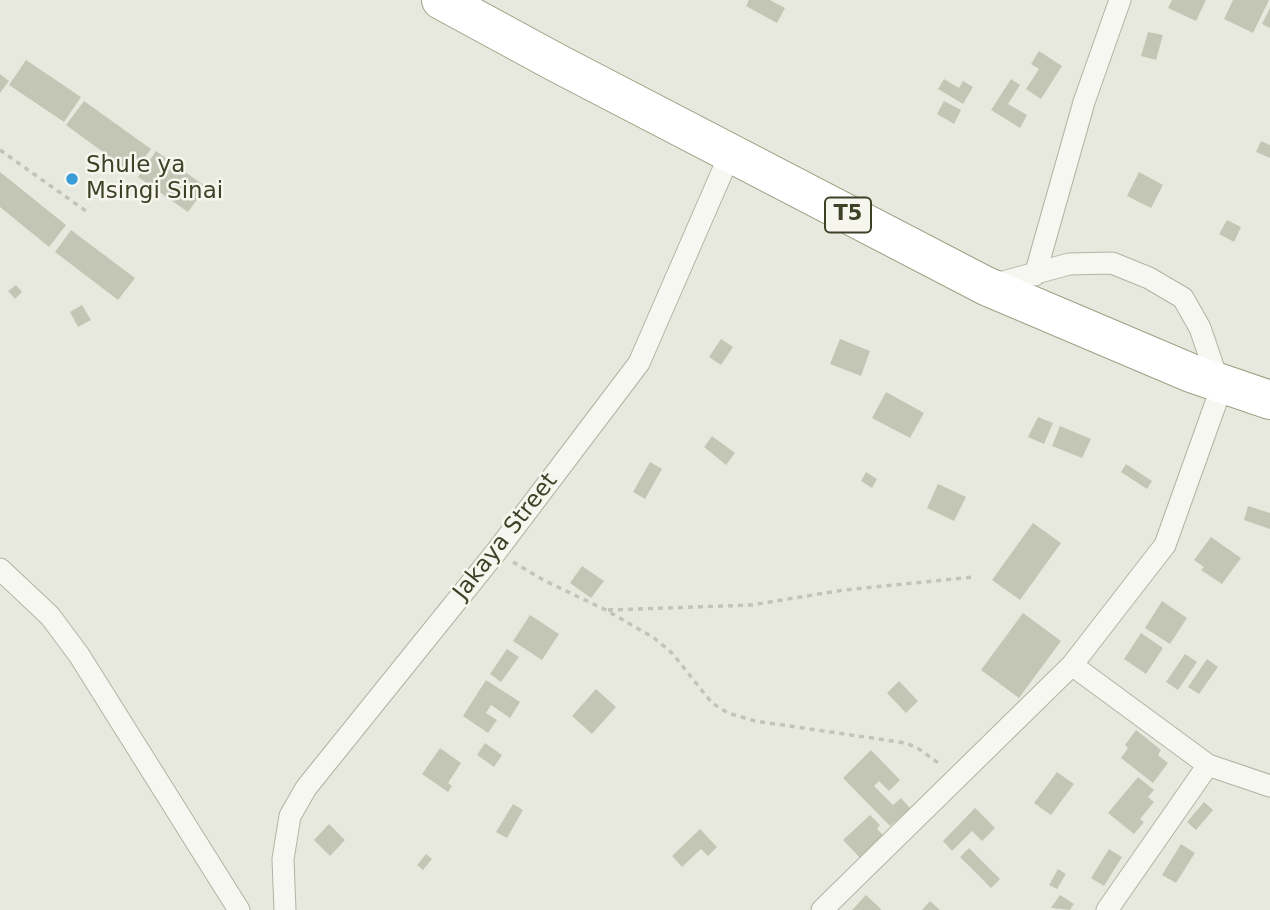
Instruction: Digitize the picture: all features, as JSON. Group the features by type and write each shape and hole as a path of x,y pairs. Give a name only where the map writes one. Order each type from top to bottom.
{"highway":[{"name":"T5","path":"441,0 986,286 1207,378 1270,400"}],"street":[{"path":"1035,275 1084,102 1120,0"},
{"name":"Jakaya Street","path":"285,910 283,859 286,838 290,816 306,788 496,552 639,363 730,154"},
{"path":"822,910 1072,665 1166,545 1207,378 1214,369 1200,328 1183,298 1149,278 1112,263 1069,264 986,286"},
{"path":"0,569 50,616 79,655 239,910"},
{"path":"1072,665 1208,765 1270,786"},
{"path":"1107,910 1208,765"}],"path":[{"path":"0,150 86,211"},
{"path":"496,552 654,638 672,653 712,703 728,713 754,721 906,743 919,749 956,778"},
{"path":"606,610 751,605 845,590 973,577"}],"building":[{"path":"749,0 770,0 785,8 777,23 746,6"},
{"path":"1172,0 1206,0 1196,21 1168,8"},
{"path":"1233,0 1269,0 1253,33 1224,19"},
{"path":"1270,8 1270,28 1262,24"},
{"path":"1148,32 1163,35 1156,60 1141,56"},
{"path":"1039,51 1062,66 1041,99 1026,89 1039,69 1031,64"},
{"path":"26,60 81,97 64,122 9,85"},
{"path":"0,74 9,81 0,93"},
{"path":"944,79 959,88 963,81 973,87 963,104 938,89"},
{"path":"1011,79 1020,85 1008,104 1027,115 1020,128 991,110"},
{"path":"84,101 151,149 133,174 66,125"},
{"path":"944,101 961,110 954,124 937,114"},
{"path":"1261,141 1270,145 1270,158 1256,152"},
{"path":"156,151 206,187 188,212 138,177"},
{"path":"0,172 66,225 49,247 0,207"},
{"path":"1139,172 1163,185 1151,208 1127,196"},
{"path":"1227,220 1241,227 1234,242 1219,234"},
{"path":"71,230 135,278 118,300 55,252"},
{"path":"16,285 22,292 15,299 8,291"},
{"path":"82,305 91,320 78,327 70,312"},
{"path":"721,339 733,347 721,365 709,357"},
{"path":"840,339 870,351 861,376 830,364"},
{"path":"886,392 924,413 910,438 872,418"},
{"path":"1038,417 1053,423 1044,444 1028,437"},
{"path":"1060,426 1091,439 1082,458 1052,446"},
{"path":"712,436 735,453 726,465 704,447"},
{"path":"650,462 662,469 645,499 633,492"},
{"path":"1126,464 1152,481 1147,489 1121,472"},
{"path":"866,472 877,479 872,488 861,481"},
{"path":"938,484 966,497 954,521 927,508"},
{"path":"1248,506 1270,513 1270,529 1244,520"},
{"path":"1033,523 1061,543 1020,600 992,580"},
{"path":"1211,537 1241,558 1222,584 1201,570 1204,567 1194,560"},
{"path":"582,566 604,581 591,598 570,583"},
{"path":"1162,601 1187,618 1170,644 1145,628"},
{"path":"1023,613 1061,641 1019,698 981,670"},
{"path":"530,615 559,634 542,660 513,641"},
{"path":"1141,633 1163,648 1146,674 1124,659"},
{"path":"507,649 519,657 501,682 490,674"},
{"path":"1185,654 1197,662 1178,690 1166,682"},
{"path":"1207,659 1218,667 1199,694 1188,687"},
{"path":"486,680 520,702 510,718 491,705 486,713 497,720 488,733 463,716"},
{"path":"899,681 918,701 906,713 887,693"},
{"path":"596,689 616,707 592,734 572,716"},
{"path":"1136,730 1161,750 1158,755 1168,763 1153,783 1121,758 1128,748 1125,745"},
{"path":"485,743 502,755 494,767 477,755"},
{"path":"440,748 461,763 448,783 452,786 448,792 422,774"},
{"path":"871,750 900,780 889,791 879,781 874,786 893,805 901,798 911,809 890,826 843,778"},
{"path":"1057,772 1074,784 1051,815 1034,803"},
{"path":"1138,777 1154,790 1148,797 1154,802 1140,819 1144,822 1134,834 1108,813"},
{"path":"1204,802 1213,810 1196,830 1187,822"},
{"path":"513,804 523,810 507,838 496,832"},
{"path":"975,808 995,828 982,841 972,831 952,851 943,841"},
{"path":"870,815 880,825 877,829 885,837 861,859 843,840"},
{"path":"329,824 345,840 330,856 314,840"},
{"path":"700,829 717,847 708,856 701,849 682,867 672,856"},
{"path":"1181,844 1195,853 1176,883 1162,875"},
{"path":"969,848 1000,879 991,888 960,857"},
{"path":"1109,849 1122,857 1104,886 1091,878"},
{"path":"426,854 432,859 423,870 417,865"},
{"path":"1058,869 1066,874 1057,889 1049,885"},
{"path":"866,895 882,910 852,910"},
{"path":"1060,895 1074,904 1070,910 1051,908"},
{"path":"930,901 940,910 922,910"}],"place":[{"name":"Shule ya Msingi Sinai","path":"72,179"}]}
